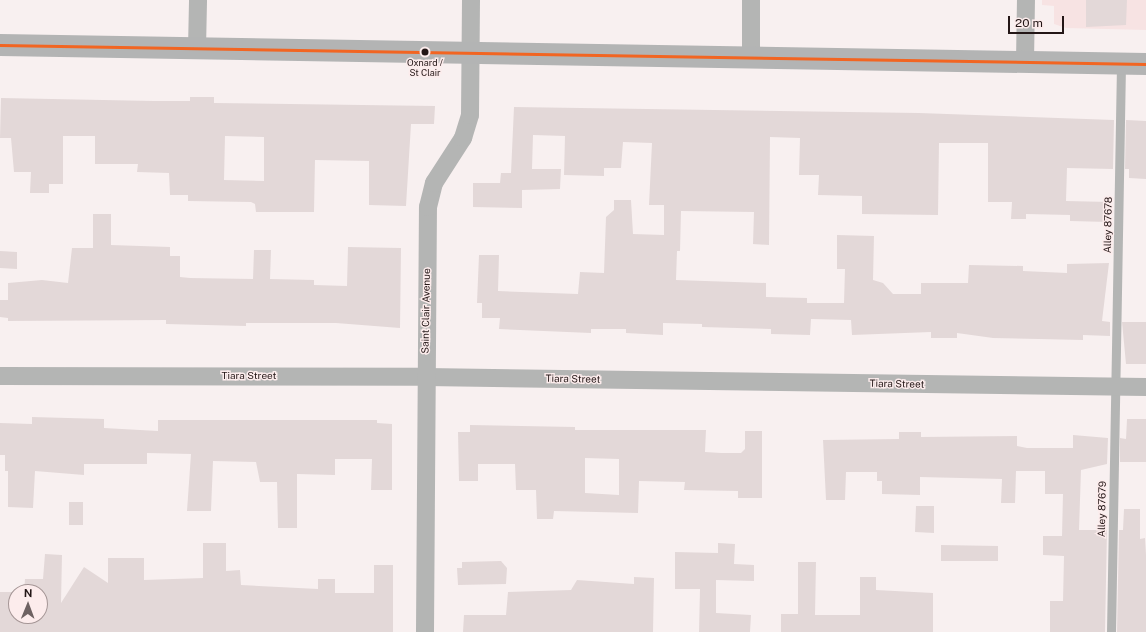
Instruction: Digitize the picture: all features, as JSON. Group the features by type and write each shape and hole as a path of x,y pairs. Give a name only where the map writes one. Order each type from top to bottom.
{"main road":[{"path":"0,45 1146,64"}],"street":[{"path":"197,48 198,0"},
{"name":"Saint Clair Avenue","path":"425,632 428,206 434,183 463,138 470,115 471,0"},
{"path":"751,0 751,58"},
{"path":"1025,62 1026,0"},
{"name":"Tiara Street","path":"0,376 426,377 1146,387"}],"lane":[{"name":"Alley 87678","path":"1115,387 1121,64"},
{"name":"Alley 87679","path":"1111,632 1115,387"}],"shaded area":[{"path":"1042,0 1146,0 1146,30 1066,28 1054,24 1054,6 1042,5"}],"building":[{"path":"1086,0 1127,0 1126,25 1086,27"},
{"path":"190,97 214,97 214,103 435,106 434,124 411,124 406,206 369,205 369,161 315,160 314,212 256,212 255,204 251,202 188,201 188,195 170,195 169,173 137,172 138,164 95,164 95,136 63,136 63,184 49,184 49,193 30,193 31,172 14,172 11,138 0,138 1,98 190,101","holes":["225,136 264,137 264,181 224,180"]},
{"path":"514,107 919,113 1114,120 1113,169 1067,168 1066,201 1110,202 1109,222 1070,221 1070,215 1026,214 1026,219 1011,219 1012,202 988,202 988,143 939,143 938,215 862,214 862,196 818,195 819,175 799,175 800,138 770,137 769,245 753,244 754,212 681,211 680,251 677,251 676,280 766,283 766,297 807,298 807,303 844,303 845,269 837,269 837,235 874,236 873,280 883,283 893,294 921,294 921,283 968,283 969,265 1023,266 1023,271 1067,273 1067,264 1109,263 1102,321 1110,322 1110,336 1083,335 1083,340 993,338 957,333 957,338 931,338 931,332 852,335 851,320 811,319 810,335 771,334 771,329 702,327 702,324 663,323 663,335 626,333 626,329 591,329 591,333 499,329 500,318 482,318 482,303 477,303 479,255 499,255 498,291 578,294 580,272 604,273 606,217 614,210 614,200 631,200 633,234 664,235 664,205 649,205 652,143 623,142 621,168 604,168 604,176 564,175 565,136 533,135 532,169 561,169 560,189 522,190 522,208 473,207 473,183 500,183 501,173 511,173"},
{"path":"1126,120 1146,121 1146,179 1129,178 1129,169 1125,169"},
{"path":"93,214 111,214 111,245 170,247 170,256 180,256 180,277 253,279 254,250 271,250 270,279 314,280 314,285 347,286 348,247 401,248 400,328 336,323 246,323 246,326 166,324 166,320 8,321 8,318 0,317 0,300 8,300 8,283 42,280 68,283 72,248 93,248"},
{"path":"0,251 17,252 17,269 0,268"},
{"path":"1122,322 1146,322 1146,364 1126,364"},
{"path":"32,417 104,419 104,428 158,431 158,420 377,420 377,423 392,424 392,490 371,490 372,459 335,459 335,475 297,474 297,528 278,528 277,482 260,482 256,462 213,461 211,511 187,511 191,454 147,453 147,464 84,464 84,475 35,471 33,508 8,507 8,471 5,471 5,455 0,455 0,423 32,424"},
{"path":"1127,419 1146,419 1146,462 1120,462 1120,438 1126,439"},
{"path":"470,425 575,427 575,430 706,430 705,452 741,453 745,449 745,431 762,431 762,498 738,498 738,491 684,490 685,482 639,481 638,513 554,511 553,519 537,519 536,490 516,490 515,464 478,464 478,481 459,481 458,432 470,432","holes":["585,458 619,459 619,495 585,493"]},
{"path":"899,432 921,432 921,437 1017,436 1017,446 1027,448 1073,448 1073,435 1108,438 1107,464 1081,470 1079,530 1107,530 1105,632 1050,632 1050,601 1063,601 1064,556 1043,555 1043,536 1062,536 1063,494 1045,494 1045,471 1016,471 1015,503 1001,503 1002,479 920,477 920,495 882,494 882,481 877,481 877,472 846,472 845,500 826,500 823,440 899,439"},
{"path":"69,502 83,502 83,525 69,525"},
{"path":"916,506 934,506 934,533 915,532"},
{"path":"1124,509 1140,509 1140,539 1145,538 1146,555 1146,632 1117,632 1119,530 1123,530"},
{"path":"203,543 226,543 226,571 240,570 241,585 318,589 318,579 335,579 335,593 374,593 374,565 393,565 393,632 0,632 0,592 8,592 8,624 48,624 48,584 25,584 25,579 43,579 45,554 62,555 61,603 84,567 108,583 108,558 144,558 144,580 203,578"},
{"path":"718,543 735,544 734,564 754,565 754,581 716,580 716,613 751,615 750,632 699,632 700,589 675,589 675,552 718,553"},
{"path":"941,545 998,546 998,561 941,561"},
{"path":"501,561 507,568 506,584 458,585 457,568 462,568 462,562"},
{"path":"798,562 816,562 815,615 860,615 860,577 876,577 876,590 933,593 933,632 781,632 781,614 798,614"},
{"path":"634,577 654,578 653,632 463,632 464,615 506,615 508,592 571,590 577,580 634,584"}],"transit line":[{"path":"0,45 1146,64"}],"place":[{"name":"Oxnard / St Clair","path":"425,52"}]}
